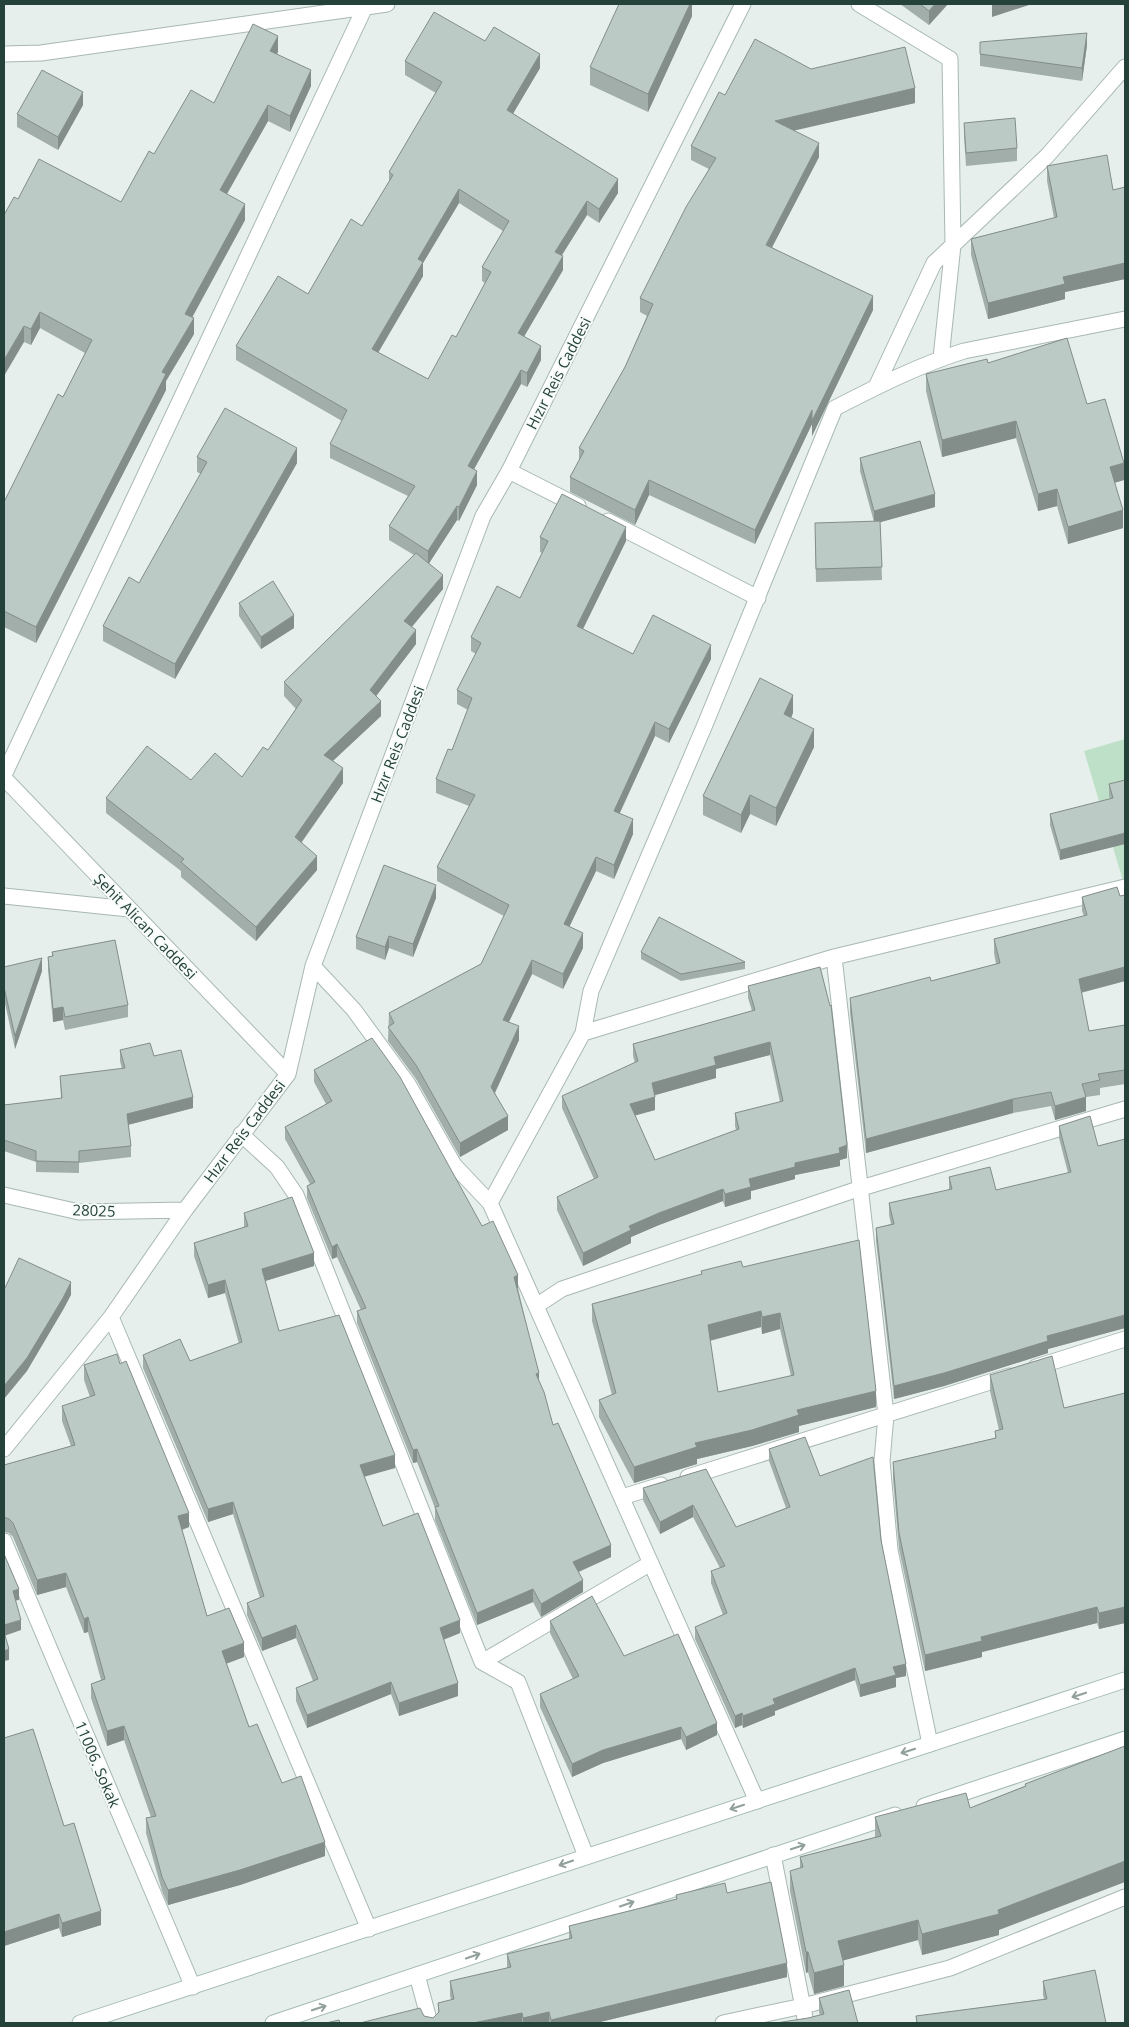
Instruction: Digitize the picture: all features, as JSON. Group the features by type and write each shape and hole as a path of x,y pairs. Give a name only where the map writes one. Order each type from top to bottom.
{"street":[{"path":"4,54 41,53 387,4"},
{"name":"Hızır Reis Caddesi","path":"4,1449 111,1317 185,1210 288,1074 313,966 483,516 509,471 743,4"},
{"path":"859,4 950,59 954,245 941,358"},
{"path":"4,777 365,7"},
{"path":"876,387 934,264 1047,156 1125,67"},
{"path":"490,1203 584,1032 591,991 758,598 834,408 941,358 964,351 1125,319"},
{"path":"509,471 758,598"},
{"name":"Şehit Alican Caddesi","path":"4,777 288,1074"},
{"path":"584,1032 834,957 1125,887"},
{"path":"4,896 129,909"},
{"path":"834,957 886,1415 882,1461 890,1550 930,1744"},
{"path":"313,966 354,1010 408,1084 454,1165 490,1203 757,1801"},
{"path":"536,1306 562,1289 860,1188 1125,1109"},
{"path":"241,1134 277,1167 296,1194 482,1662 518,1682 586,1856"},
{"name":"28025","path":"4,1195 80,1212 185,1210"},
{"path":"111,1317 369,1929"},
{"path":"622,1497 1125,1339"},
{"name":"11006. Sokak","path":"4,1541 193,1987"},
{"path":"482,1662 651,1563"},
{"path":"80,2023 1125,1680"},
{"path":"273,2023 1125,1739"},
{"path":"773,1855 806,2023"},
{"path":"723,2023 803,2006 950,1968 1125,1897"},
{"path":"417,1975 430,2023"}],"green space":[{"path":"1125,739 1125,883 1124,884 1084,751"}],"building":[{"path":"619,4 690,4 648,94 590,67"},
{"path":"920,4 935,4 929,11"},
{"path":"434,12 485,41 494,27 540,54 507,110 618,179 599,209 587,201 555,252 563,256 518,333 541,346 527,373 521,370 468,466 477,471 459,507 457,506 428,551 389,526 415,486 330,444 347,410 236,346 278,276 308,294 351,219 362,226 393,175 389,172 442,82 405,61","holes":["459,189 509,221 482,267 491,272 456,337 452,335 428,379 372,349 423,262 418,259"]},
{"path":"253,24 278,36 270,51 311,70 290,116 268,105 220,190 245,204 185,314 194,318 162,372 166,374 36,627 4,611 4,502 58,394 63,397 92,340 40,312 31,329 24,326 4,360 4,215 14,197 18,199 39,159 121,202 149,151 154,154 191,90 214,103"},
{"path":"1087,33 1082,68 980,54 980,42"},
{"path":"755,39 811,69 905,47 915,88 775,121 819,143 766,245 873,296 812,421 812,410 755,530 649,480 635,510 570,477 584,451 579,448 625,367 653,304 640,298 686,207 716,158 691,146 719,92 725,95"},
{"path":"42,70 83,92 58,137 17,114"},
{"path":"1015,118 1017,148 966,153 964,123"},
{"path":"1107,155 1113,190 1125,187 1125,263 1063,277 1065,284 988,303 971,239 1057,217 1047,166"},
{"path":"1067,338 1087,404 1105,399 1124,463 1110,467 1123,510 1068,527 1057,489 1038,494 1016,421 942,440 926,374 987,359 988,363"},
{"path":"225,408 297,448 175,664 103,626 129,577 139,583 207,462 197,457"},
{"path":"920,441 935,494 874,511 860,458"},
{"path":"562,494 626,527 577,626 633,654 653,615 711,645 669,729 655,722 614,811 633,819 614,865 596,857 564,924 583,933 563,974 532,960 503,1020 519,1026 491,1087 508,1116 460,1143 416,1065 388,1027 394,1023 389,1013 481,964 509,905 437,867 475,795 436,779 448,749 452,750 472,698 457,690 481,643 471,637 497,586 520,598 548,541 540,537"},
{"path":"880,521 882,567 816,569 815,523"},
{"path":"416,553 443,575 404,621 416,630 370,690 381,701 324,755 343,768 295,837 317,856 256,927 181,862 184,859 106,798 147,746 191,780 215,753 242,777 263,747 268,750 302,700 284,682"},
{"path":"273,581 294,615 261,637 239,603"},
{"path":"760,678 793,695 784,714 814,729 776,808 750,795 741,815 703,796"},
{"path":"1125,780 1125,833 1060,850 1050,814 1113,798 1109,784"},
{"path":"384,865 436,885 413,944 389,936 385,947 356,937"},
{"path":"1117,887 1120,896 1125,895 1125,967 1079,979 1089,1031 1125,1025 1125,1070 1098,1074 1100,1080 1082,1084 1086,1097 1055,1106 1051,1092 1013,1099 866,1139 850,998 930,977 931,981 1000,963 994,939 1087,915 1082,897"},
{"path":"659,917 745,962 681,974 641,952"},
{"path":"115,940 128,1005 65,1017 63,1007 53,1009 48,957 53,956 52,952"},
{"path":"42,958 15,1036 4,987 4,967"},
{"path":"820,967 831,1005 847,1145 839,1148 840,1153 795,1163 795,1167 749,1179 751,1187 725,1194 723,1189 659,1213 629,1226 631,1230 583,1253 557,1197 598,1177 562,1096 638,1061 633,1044 755,1010 748,986","holes":["770,1042 783,1101 735,1113 739,1129 655,1160 630,1104 655,1097 652,1083 716,1065 714,1057"]},
{"path":"372,1038 400,1077 482,1226 493,1221 518,1275 514,1277 539,1373 536,1374 544,1392 553,1425 558,1423 611,1545 573,1562 583,1580 541,1604 533,1589 477,1613 435,1507 439,1506 417,1449 413,1450 357,1311 366,1308 337,1244 332,1247 307,1186 315,1182 285,1127 332,1101 314,1070"},
{"path":"150,1043 154,1056 181,1050 193,1097 127,1114 131,1146 79,1151 79,1162 36,1161 36,1151 4,1140 4,1105 62,1098 60,1076 125,1068 120,1050"},
{"path":"1090,1116 1098,1146 1125,1139 1125,1315 1047,1336 1048,1341 944,1373 894,1386 876,1228 894,1224 889,1203 952,1189 949,1177 990,1167 996,1190 1071,1172 1059,1126"},
{"path":"292,1197 314,1253 262,1269 279,1331 339,1315 395,1455 360,1465 383,1526 418,1513 460,1620 440,1628 458,1683 399,1703 391,1682 307,1715 296,1688 318,1679 296,1625 262,1638 247,1603 264,1596 233,1502 208,1509 143,1355 180,1339 190,1361 242,1342 225,1280 208,1285 194,1243 248,1226 244,1213"},
{"path":"859,1240 876,1391 797,1410 799,1415 752,1430 695,1443 697,1447 634,1467 599,1400 616,1393 592,1304 702,1274 701,1271 741,1261 743,1267","holes":["761,1311 762,1317 780,1313 794,1375 718,1392 708,1325"]},
{"path":"19,1258 71,1282 27,1358 4,1386 4,1290"},
{"path":"117,1354 120,1364 126,1361 189,1513 178,1516 207,1616 229,1608 244,1643 222,1651 249,1727 257,1724 282,1783 301,1776 325,1842 240,1870 168,1890 162,1877 146,1818 156,1816 124,1726 107,1731 91,1684 105,1679 88,1617 84,1619 66,1573 37,1580 13,1523 4,1517 4,1465 75,1445 62,1406 95,1395 84,1365"},
{"path":"1052,1356 1064,1408 1125,1393 1125,1607 1099,1613 1097,1607 981,1637 982,1641 925,1655 899,1533 893,1462 996,1438 995,1431 1003,1429 990,1375"},
{"path":"805,1437 820,1476 873,1457 881,1540 906,1664 893,1667 896,1675 860,1685 855,1668 773,1699 775,1704 743,1716 742,1713 735,1716 695,1627 727,1613 711,1571 725,1566 693,1505 660,1522 643,1488 706,1469 736,1527 790,1507 769,1449"},
{"path":"4,1554 19,1589 13,1591 21,1620 4,1625"},
{"path":"592,1596 624,1656 678,1634 717,1723 686,1737 681,1727 603,1750 572,1764 540,1694 579,1676 550,1621"},
{"path":"4,1632 9,1649 4,1651"},
{"path":"33,1729 64,1826 74,1823 101,1911 62,1923 59,1914 4,1932 4,1738"},
{"path":"1125,1746 1125,1861 998,1910 999,1914 922,1934 918,1920 838,1941 844,1965 814,1973 808,1952 806,1952 790,1871 803,1867 800,1857 881,1836 875,1817 966,1793 970,1808 1026,1786 1025,1784"},
{"path":"771,1882 787,1963 551,2020 549,2012 523,2018 522,2013 473,2023 360,2023 420,2008 424,2016 433,2018 439,2012 438,2003 454,1999 450,1981 511,1967 507,1954 572,1938 569,1926 677,1899 676,1895 725,1883 727,1893"},
{"path":"1095,1970 1106,2023 917,2023 916,2016 1047,1999 1043,1981"},
{"path":"849,1990 858,2023 776,2023 824,2014 819,1998"},
{"path":"339,2020 340,2023 326,2023"}]}
